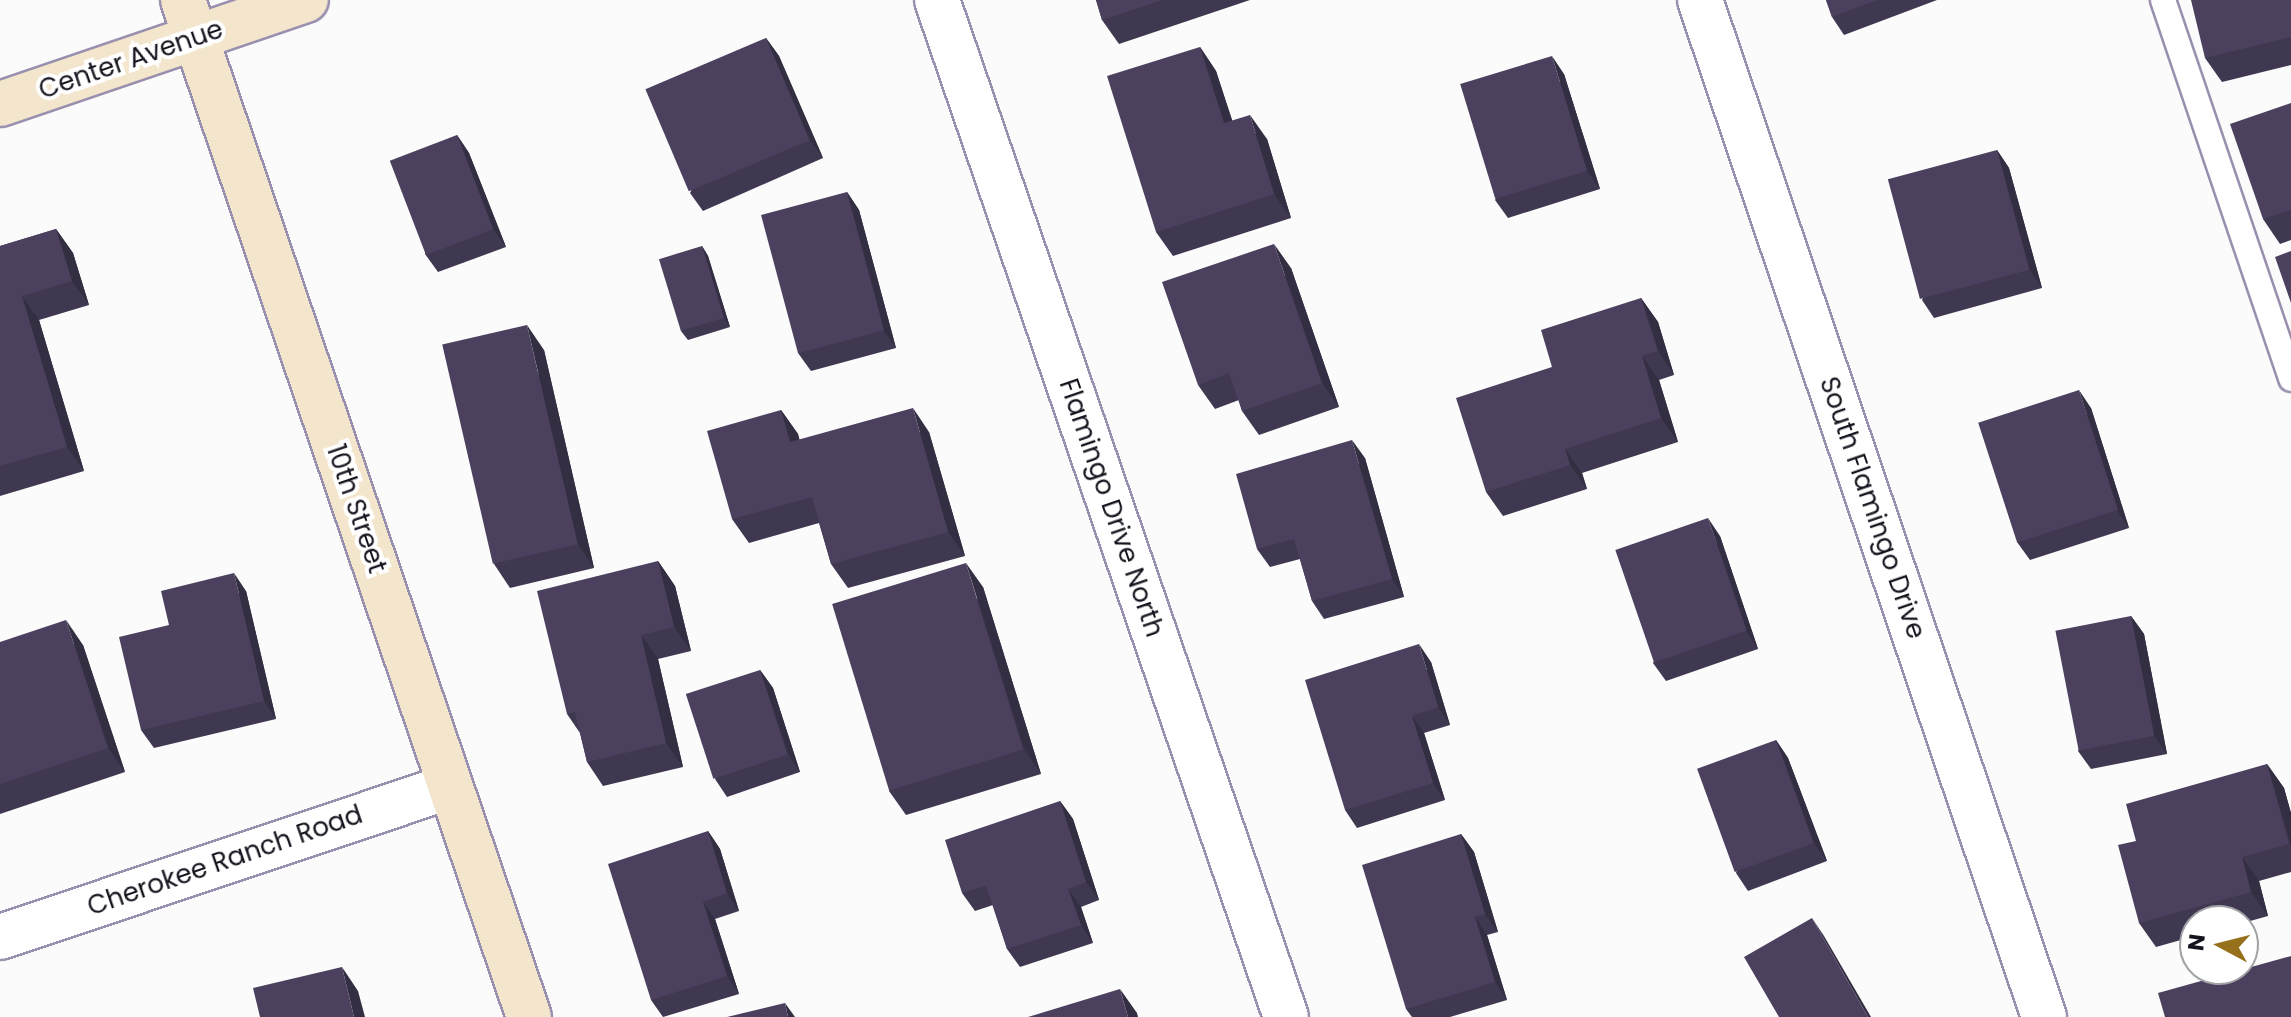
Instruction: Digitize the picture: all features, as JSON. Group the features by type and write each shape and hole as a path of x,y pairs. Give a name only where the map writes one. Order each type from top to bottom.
{"street":[{"name":"Center Avenue","path":"0,104 190,19 306,0"},
{"name":"Flamingo Drive North","path":"937,0 1286,1017"},
{"name":"South Flamingo Drive","path":"1700,0 2044,1017"},
{"name":"10th Street","path":"190,19 529,1017"},
{"name":"Cherokee Ranch Road","path":"0,937 450,786"}],"lane":[{"path":"2163,0 2291,379"}],"building":[{"path":"1096,0 1162,0 1102,20"},
{"path":"1826,0 1877,0 1832,17"},
{"path":"2191,0 2291,0 2291,37 2205,58"},
{"path":"766,38 809,140 689,191 645,89"},
{"path":"1200,47 1224,123 1250,115 1274,194 1156,232 1107,76"},
{"path":"1552,56 1587,171 1495,199 1460,84"},
{"path":"2291,103 2291,210 2263,219 2230,124"},
{"path":"457,135 493,229 426,255 390,161"},
{"path":"1997,150 2029,270 1920,299 1888,179"},
{"path":"847,192 884,330 798,353 761,215"},
{"path":"56,229 72,281 22,296 67,447 0,466 0,246"},
{"path":"1274,244 1322,383 1242,411 1229,373 1198,385 1162,282"},
{"path":"702,246 724,318 681,331 659,259"},
{"path":"2291,251 2291,303 2275,257"},
{"path":"1641,298 1658,351 1642,356 1661,418 1565,449 1570,465 1486,492 1456,398 1552,367 1541,330"},
{"path":"527,325 578,544 493,564 442,345"},
{"path":"2079,390 2118,510 2017,543 1978,423"},
{"path":"913,408 948,532 831,564 812,497 732,519 707,431 781,410 790,442"},
{"path":"1352,440 1392,579 1312,601 1294,539 1257,549 1236,474"},
{"path":"1708,518 1747,631 1654,662 1615,550"},
{"path":"658,561 674,627 641,635 666,743 587,762 575,712 567,714 537,591"},
{"path":"966,563 1023,749 889,790 832,604"},
{"path":"234,573 264,701 141,730 119,637 169,625 161,591"},
{"path":"2131,616 2154,736 2079,750 2055,631"},
{"path":"66,620 108,748 0,784 0,642"},
{"path":"1419,644 1438,707 1412,716 1433,783 1345,810 1305,680"},
{"path":"760,670 788,755 713,779 686,694"},
{"path":"1776,740 1814,843 1735,872 1697,769"},
{"path":"2267,764 2289,844 2242,857 2251,892 2204,905 2179,905 2179,912 2139,923 2118,845 2136,841 2126,804"},
{"path":"1060,801 1086,882 1068,889 1081,925 1007,949 986,886 962,893 945,840"},
{"path":"708,831 727,893 703,902 727,976 651,1000 608,864"},
{"path":"1461,834 1485,914 1475,917 1495,982 1406,1009 1362,865"},
{"path":"1812,918 1868,1017 1779,1017 1744,957"},
{"path":"2291,956 2291,1017 2165,1017 2158,993 2187,985 2259,985 2259,965"},
{"path":"342,967 354,1017 260,1017 253,988"},
{"path":"1120,989 1128,1017 1028,1017"},
{"path":"785,1003 788,1017 727,1017"}]}
